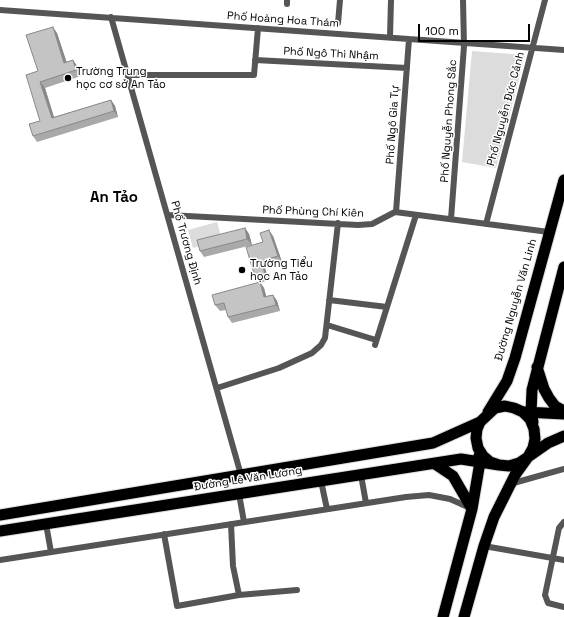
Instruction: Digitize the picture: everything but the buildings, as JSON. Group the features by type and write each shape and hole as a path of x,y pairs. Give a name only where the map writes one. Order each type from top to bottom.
{"highway":[{"name":"Đường Nguyễn Văn Linh","path":"480,422 498,397 509,375 564,180"},
{"path":"464,617 484,546 494,517 510,484 528,457 536,439 534,429 527,412 537,367 564,267"},
{"path":"537,367 544,389 549,398 555,406 564,412"},
{"path":"443,617 472,509 480,462 476,438 477,429 480,422 495,408 509,407 527,412 564,412"},
{"name":"Đường Lê Văn Lương","path":"0,515 433,443 480,422"},
{"path":"478,448 487,459 499,465 510,466 528,457 548,443 564,436"},
{"name":"Đường Lê Văn Lương","path":"0,531 461,459 499,465"},
{"path":"435,464 453,476 472,509"}],"street":[{"path":"338,24 340,0"},
{"path":"390,37 392,0"},
{"name":"Phố Nguyễn Phong Sắc","path":"451,219 465,43 463,0"},
{"name":"Phố Nguyễn Đức Cảnh","path":"486,224 545,0"},
{"name":"Phố Hoàng Hoa Thám","path":"0,10 564,50"},
{"name":"Phố Trương Định","path":"111,17 241,475"},
{"path":"128,75 254,75 258,28"},
{"name":"Phố Ngô Gia Tự","path":"396,212 409,39"},
{"name":"Phố Ngô Thì Nhậm","path":"255,60 407,68"},
{"path":"396,212 549,232"},
{"name":"Phố Phùng Chí Kiên","path":"168,215 372,224 396,212"},
{"path":"327,325 376,343 416,215"},
{"path":"216,388 278,368 312,353 321,345 325,338 327,325 338,223"},
{"path":"329,300 387,307"},
{"path":"510,484 564,469"},
{"path":"361,475 366,503"},
{"path":"321,481 327,509"},
{"path":"239,494 244,522"},
{"path":"0,560 366,503 430,495 450,499 472,509"},
{"path":"564,522 559,528 552,558 546,600 548,603 564,607"},
{"path":"46,524 51,552"},
{"path":"231,524 233,566 239,596"},
{"path":"164,534 177,606 239,596 297,590"},
{"path":"484,546 564,560"}],"shaded area":[{"path":"472,51 525,55 496,168 462,162"},
{"path":"217,222 222,240 193,248 188,230"}],"place":[{"name":"Trường Trung học cơ sở An Tảo","path":"68,78"},
{"name":"Trường Tiểu học An Tảo","path":"242,270"}],"district":[{"name":"An Tảo","path":"114,198"}]}
